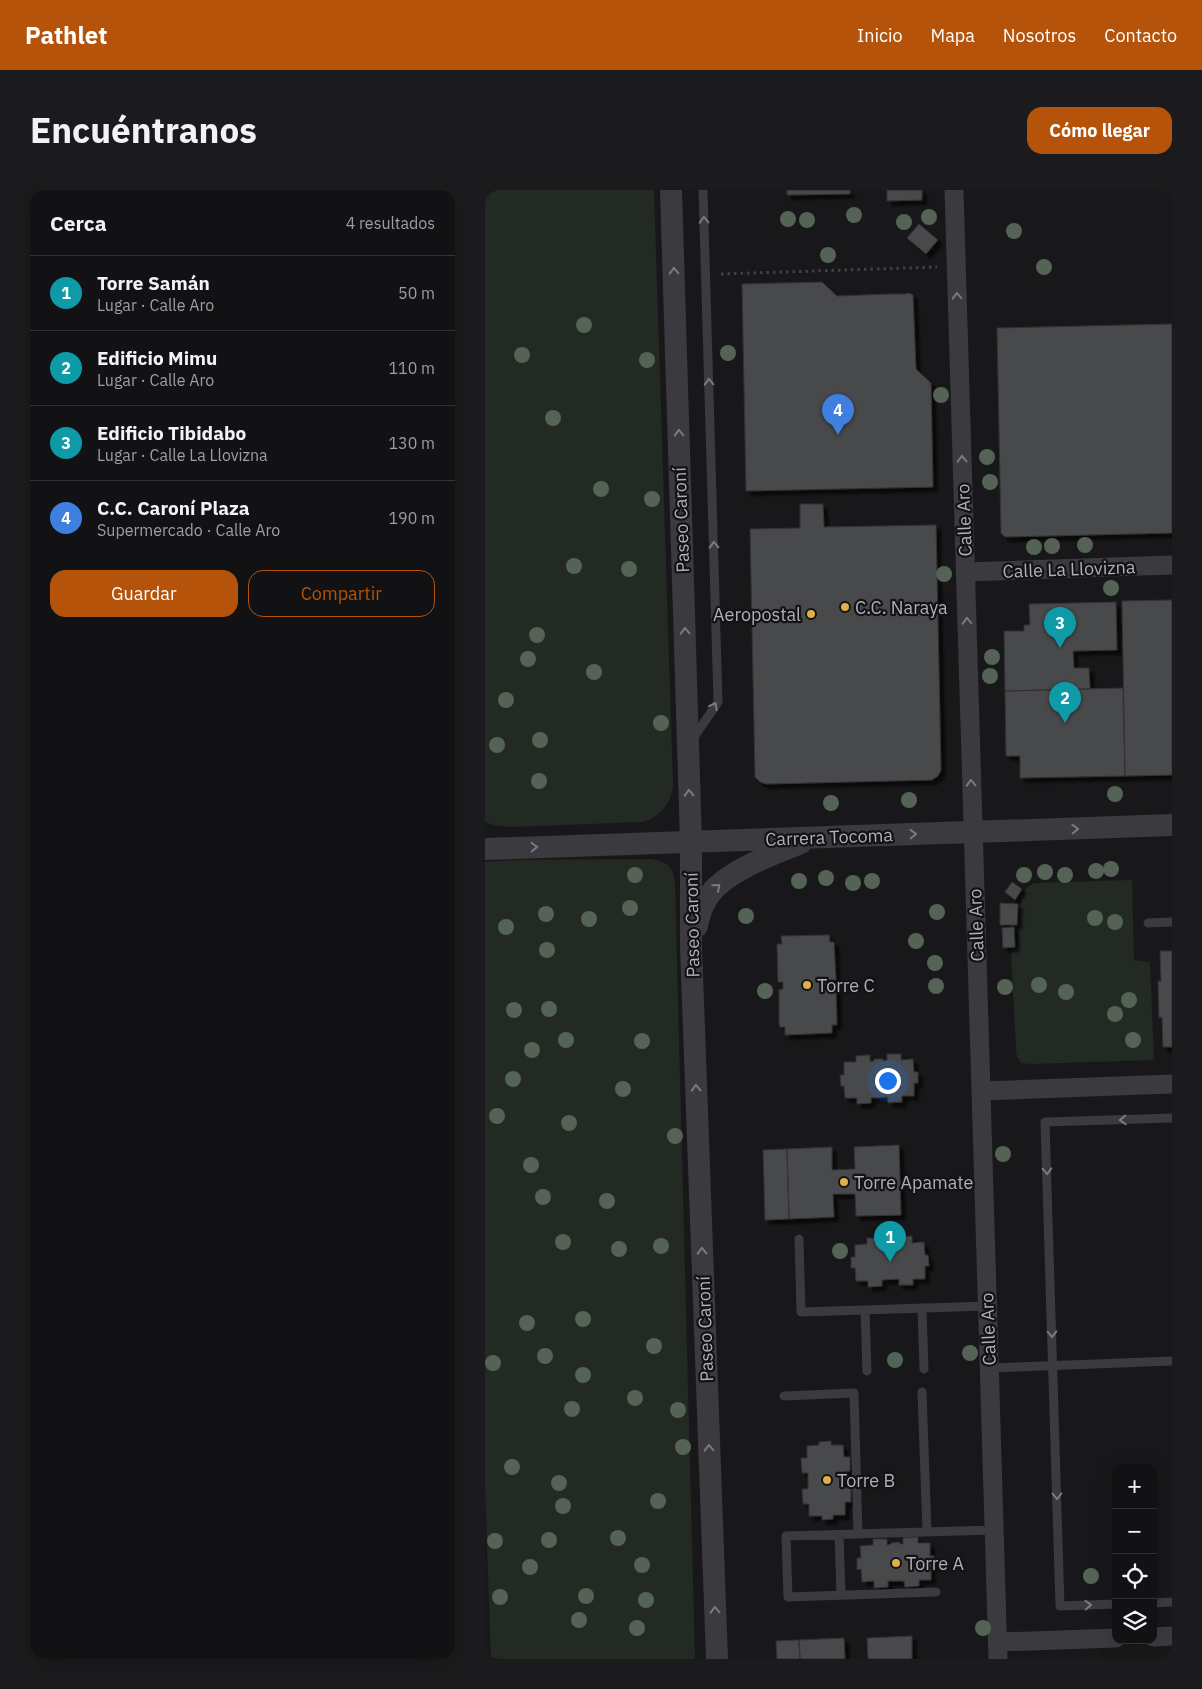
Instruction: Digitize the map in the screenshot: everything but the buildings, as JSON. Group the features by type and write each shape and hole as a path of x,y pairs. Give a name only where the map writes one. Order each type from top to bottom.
{"street":[{"name":"Paseo Caroní","path":"671,190 691,842 691,947 717,1659"},
{"name":"Calle Aro","path":"953,190 998,1651"},
{"name":"Calle La Llovizna","path":"965,572 1172,565"},
{"name":"Carrera Tocoma","path":"485,849 1172,825"},
{"path":"691,947 700,913 710,894 744,867 812,838"},
{"path":"981,1090 1172,1084"},
{"path":"1157,1637 1172,1636"},
{"path":"998,1651 1112,1638"}],"lane":[{"path":"688,746 719,702 703,190"},
{"path":"1148,922 1172,922"},
{"path":"1112,1604 1060,1606 1045,1122 1172,1118"},
{"path":"799,1239 801,1312 987,1306"},
{"path":"922,1308 923,1369"},
{"path":"865,1310 867,1371"},
{"path":"989,1368 1172,1361"},
{"path":"922,1392 927,1532"},
{"path":"784,1396 854,1393 859,1534"},
{"path":"936,1592 788,1597 786,1536 994,1530"},
{"path":"839,1535 841,1595"},
{"path":"1157,1603 1172,1602"}],"path":[{"path":"705,275 956,266"}],"shaded area":[{"path":"485,190 654,190 673,785 668,803 660,813 643,822 509,827 485,822"},
{"path":"651,859 669,866 673,873 675,884 695,1659 491,1659 485,1487 485,862 512,860"},
{"path":"1132,880 1134,960 1150,962 1154,1060 1021,1063 1017,1057 1016,1049 1011,951 1017,949 1021,897 1023,893 1034,883"}],"place":[{"name":"C.C. Caroní Plaza","path":"838,435"},
{"name":"C.C. Naraya","path":"845,607"},
{"name":"Aeropostal","path":"811,614"},
{"name":"Edificio Tibidabo","path":"1060,648"},
{"name":"Edificio Mimu","path":"1065,723"},
{"name":"Torre C","path":"807,985"},
{"name":"Torre Apamate","path":"844,1182"},
{"name":"Torre Samán","path":"890,1262"},
{"name":"Torre B","path":"827,1480"},
{"name":"Torre A","path":"896,1563"}]}
